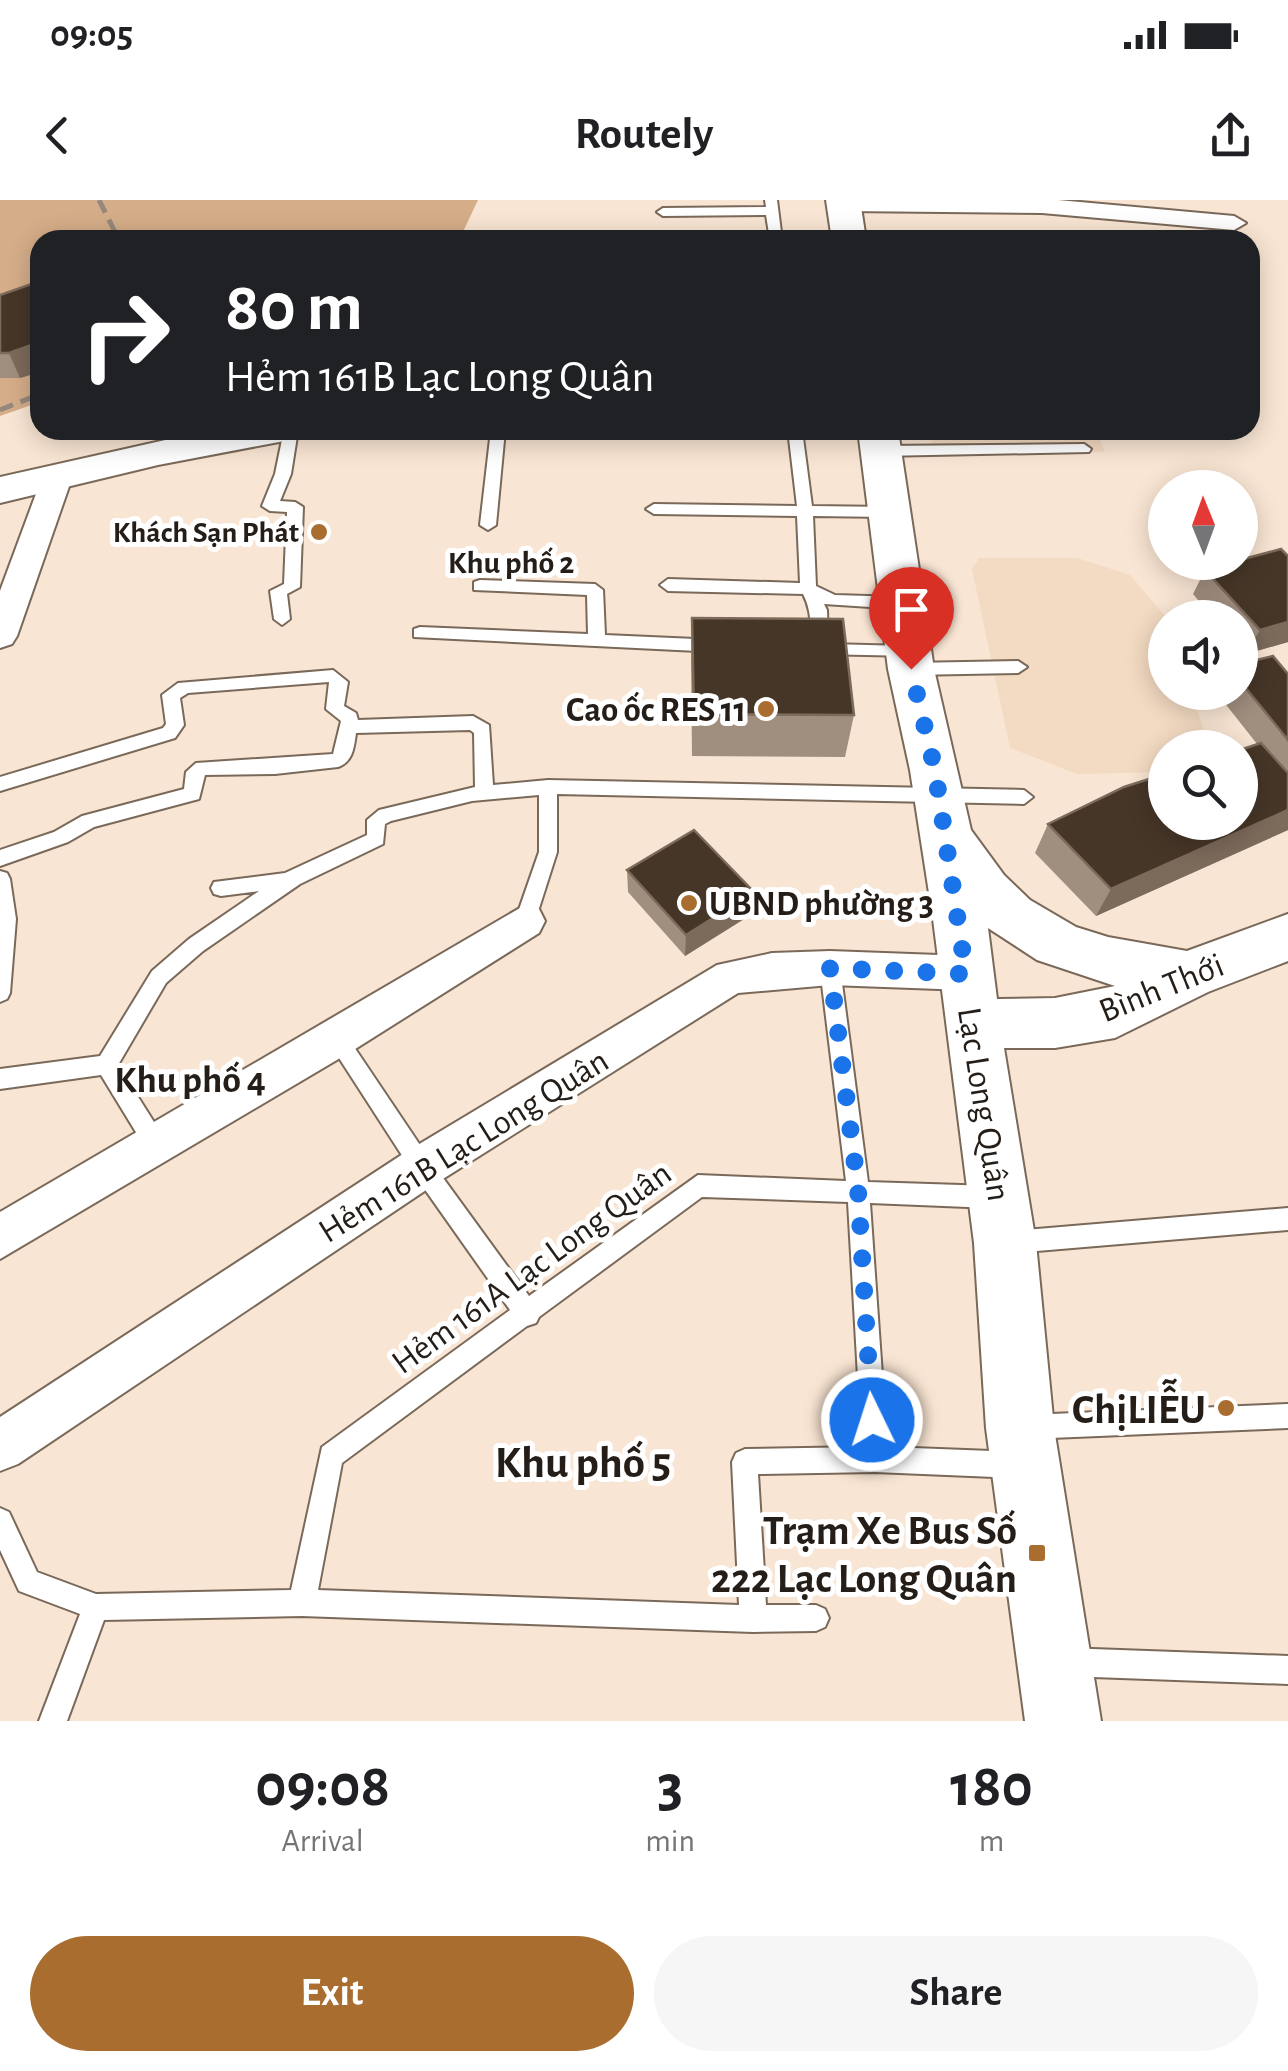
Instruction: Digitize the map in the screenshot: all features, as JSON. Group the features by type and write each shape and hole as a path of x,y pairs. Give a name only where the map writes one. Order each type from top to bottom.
{"main road":[{"path":"843,202 847,230"},
{"path":"0,490 230,440"},
{"name":"Lạc Long Quân","path":"879,440 910,661 942,815 1002,1220 1022,1447 1058,1691"},
{"path":"942,815 992,898 1026,928 1068,948 1121,965 1188,975"},
{"name":"Bình Thới","path":"969,999 1055,1023 1115,1013 1188,975 1288,937"}],"street":[{"path":"843,202 1042,206 1234,223"},
{"path":"1,631 58,475"},
{"path":"0,1237 337,1038 525,921"},
{"name":"Hẻm 161B Lạc Long Quân","path":"0,1446 422,1167 631,1040 692,998 732,978 772,970 830,968 969,999"}],"lane":[{"path":"663,212 771,206"},
{"path":"282,619 278,591 292,587 295,507 270,506 283,474 289,440"},
{"path":"488,525 497,440"},
{"path":"796,440 805,512 808,589 819,610 811,650 1018,667"},
{"path":"879,440 1084,449"},
{"path":"654,509 888,512"},
{"path":"668,585 808,589 832,601 901,603"},
{"path":"480,586 596,590 597,641"},
{"path":"420,633 746,647"},
{"path":"0,784 169,734 175,724 172,695 184,687 333,676 340,682 335,709 350,718 344,753 338,760 275,767 202,768 195,772 192,794 90,821 61,837 0,858"},
{"path":"348,727 473,723 483,730 484,792"},
{"path":"525,921 548,852 548,787"},
{"path":"106,1065 159,977 196,945 294,878 364,848 376,839 376,820 386,815 484,792 548,787 942,815 1024,796"},
{"path":"221,888 244,888 294,878"},
{"path":"0,879 6,919 0,993"},
{"path":"830,968 858,1189 874,1458"},
{"path":"337,1038 422,1167 528,1314"},
{"path":"0,1080 106,1065"},
{"path":"106,1065 156,1145"},
{"name":"Hẻm 161A Lạc Long Quân","path":"302,1603 331,1456 698,1186 858,1189 1002,1220 1288,1219"},
{"path":"753,1619 746,1462 1022,1447 1288,1416"},
{"path":"0,1521 28,1582 96,1607 302,1603 816,1618"},
{"path":"54,1721 96,1607"},
{"path":"1058,1691 1288,1670"}],"shaded area":[{"path":"0,200 478,200 464,230 30,230 30,406 0,416"},
{"path":"931,440 1100,440 1105,452 935,457"},
{"path":"979,558 1077,558 1130,575 1151,600 1148,600 1148,710 1197,710 1204,730 1148,730 1148,772 1077,774 1010,748 972,569"}],"building":[{"path":"30,284 30,346 0,353 0,295"},
{"path":"1281,549 1288,556 1288,622 1260,630 1258,600 1232,600 1214,580 1258,580 1258,555"},
{"path":"692,618 843,619 854,715 694,714"},
{"path":"1273,656 1288,674 1288,740 1258,703 1258,660"},
{"path":"1258,744 1288,773 1288,810 1258,823"},
{"path":"1148,779 1148,840 1221,840 1111,889 1048,824"},
{"name":"UBND phường 3","path":"694,830 754,892 686,935 627,870"}],"railway":[{"path":"99,200 114,230"},
{"path":"0,410 30,398"}],"place":[{"name":"Khách Sạn Phát","path":"319,532"},
{"name":"Cao ốc RES 11","path":"766,709"},
{"name":"UBND phường 3","path":"689,903"},
{"name":"ChịLIỄU","path":"1226,1408"},
{"name":"Trạm Xe Bus Số 222 Lạc Long Quân","path":"1037,1553"}],"district":[{"name":"Khu phố 2","path":"511,562"},
{"name":"Khu phố 4","path":"190,1079"},
{"name":"Khu phố 5","path":"583,1461"}],"route":[{"path":"872,1420 858,1189 830,968 966,974 935,770 911,669"}]}
